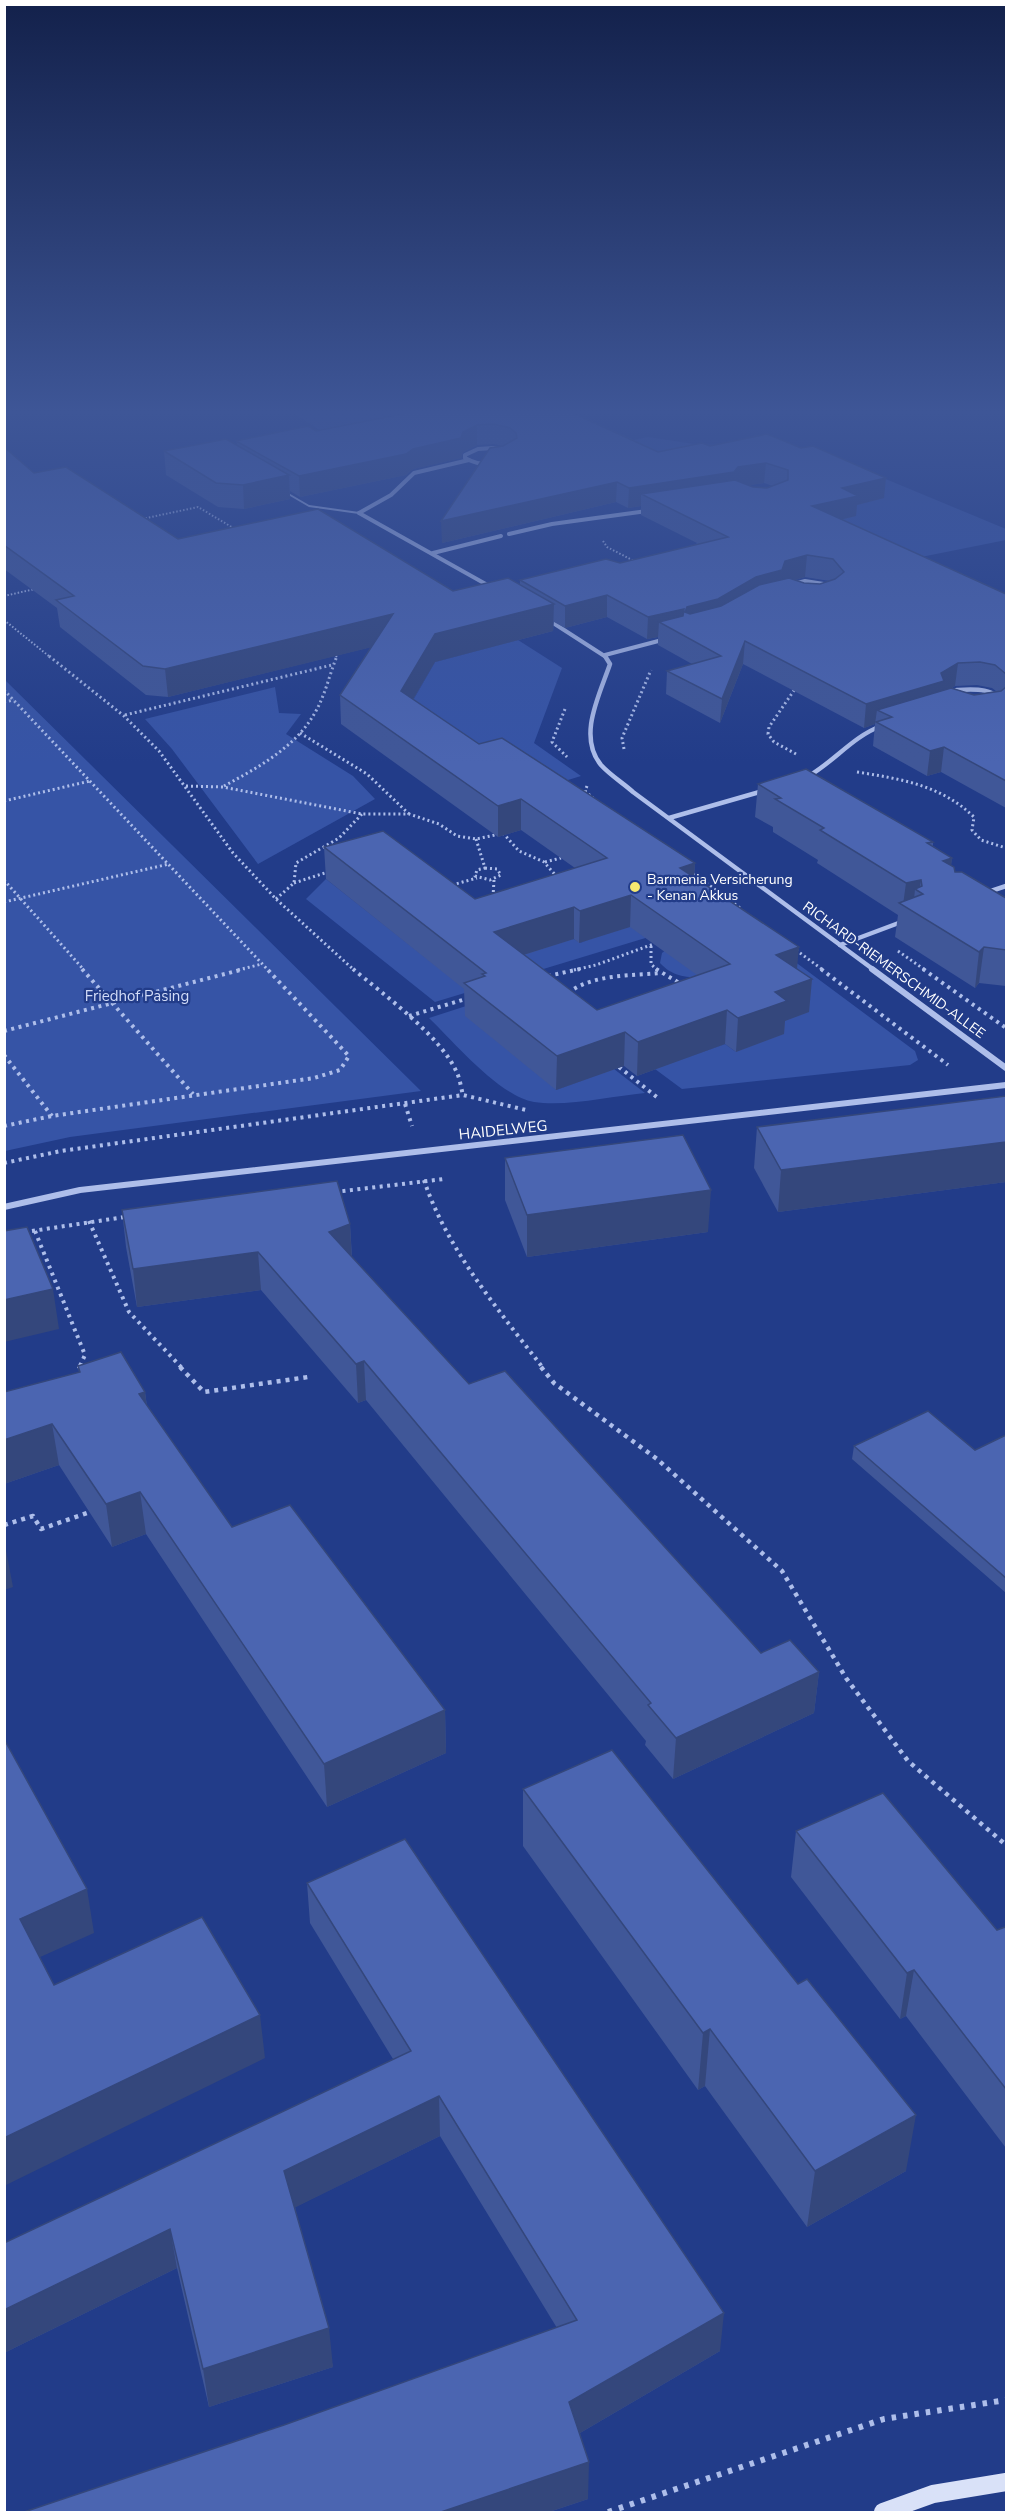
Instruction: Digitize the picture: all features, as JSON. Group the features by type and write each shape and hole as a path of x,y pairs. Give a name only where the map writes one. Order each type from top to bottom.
{"main road":[{"path":"883,2512 933,2494 1006,2482"}],"street":[{"path":"385,527 494,589"},
{"path":"509,534 537,527"},
{"path":"432,553 501,536"},
{"path":"777,598 788,596 802,601 820,601 835,598 838,591 830,585 805,581 786,586 784,592 788,596"},
{"path":"543,618 605,655 669,638"},
{"name":"RICHARD-RIEMERSCHMID-ALLEE","path":"605,655 610,664 590,730 590,747 600,764 669,818 1006,1068"},
{"path":"937,710 947,707 964,713 984,714 1000,709 1003,702 993,694 966,689 945,695 942,699 947,707"},
{"path":"796,781 825,766 853,738 883,725"},
{"path":"669,818 775,787"},
{"path":"985,893 1006,886"},
{"path":"840,945 914,918"},
{"name":"HAIDELWEG","path":"4,1207 80,1190 1006,1085"}],"path":[{"path":"225,531 236,529 233,527"},
{"path":"607,527 603,541 607,547 638,563"},
{"path":"4,596 39,588"},
{"path":"4,620 124,716 159,751 233,853 276,899 322,943 409,1016 443,1052 457,1072 464,1095"},
{"path":"224,787 274,756 300,733 316,710 332,665 342,646"},
{"path":"628,753 623,748 622,738 652,666 651,657 637,646"},
{"path":"124,716 332,665"},
{"path":"802,679 769,727 768,735 782,747 825,766 909,781 945,792 961,802 974,817 972,830 981,840 1006,849"},
{"path":"4,690 349,1056 340,1070 314,1078 52,1116 4,1126"},
{"path":"4,702 14,700"},
{"path":"300,733 367,774 409,814"},
{"path":"4,801 90,781"},
{"path":"185,786 224,787 362,814 409,814 439,824 457,836 476,839 511,830"},
{"path":"294,883 296,862 339,838 362,814"},
{"path":"503,833 519,851 544,862 557,875 557,885"},
{"path":"476,839 485,868"},
{"path":"544,862 561,858"},
{"path":"4,902 169,864"},
{"path":"276,899 294,883 341,867"},
{"path":"442,887 477,878 494,880 500,877 500,871 485,868 475,872 477,878"},
{"path":"4,880 193,1095"},
{"path":"491,901 495,893 494,880"},
{"path":"873,933 1006,1028"},
{"path":"542,977 596,965 662,942"},
{"path":"651,945 651,964 660,973 687,987"},
{"path":"4,1031 262,964"},
{"path":"565,996 573,987 601,980 660,973"},
{"path":"409,1016 476,996"},
{"path":"4,1055 52,1116"},
{"path":"939,1069 999,1062"},
{"path":"619,1067 661,1100"},
{"path":"4,1163 61,1151 464,1095 532,1111"},
{"path":"650,1101 661,1100"},
{"path":"405,1104 420,1151 424,1181 431,1202 493,1304 554,1383 657,1459 782,1571 846,1678 908,1761 1006,1845"},
{"path":"89,1221 129,1312 204,1392 308,1377"},
{"path":"34,1231 86,1355 77,1372 82,1383"},
{"path":"4,1525 33,1516 41,1528 90,1512"},
{"path":"608,2512 884,2419 1006,2400"}],"green space":[{"path":"761,527 1006,529 1006,540 911,559 961,601 711,562 696,543"},
{"path":"518,640 562,668 534,743 581,776 542,788 404,716 435,662"},
{"name":"Friedhof Pasing","path":"5,680 421,1091 70,1137 5,1151"},
{"path":"275,687 279,713 301,714 286,734 353,776 375,799 258,864 172,749 145,719"},
{"path":"326,879 440,969 511,946 574,939 580,943 662,910 731,912 435,1002 306,899"},
{"path":"743,923 915,1051 918,1060 910,1065 682,1089 655,1069 725,1044 736,1052 702,978 679,975 669,971 660,963 662,953 672,945"},
{"path":"494,997 556,1090 614,1069 645,1093 575,1102 547,1103 520,1098 506,1090 478,1067 429,1018"}],"building":[{"path":"4,527 160,527 178,539 232,527 348,527 453,591 508,578 554,604 435,634 401,691 479,744 502,738 695,863 680,868 799,947 776,955 812,979 775,992 787,1001 738,1018 727,1010 638,1042 625,1032 557,1056 464,983 485,976 482,974 486,973 324,847 383,831 475,899 607,858 521,799 498,806 340,695 393,614 165,669 143,666 56,600 74,596 4,545","holes":["631,895 730,964 597,1010 494,932 574,907 580,911"]},
{"path":"709,527 859,527 1006,594 1006,674 995,665 980,662 958,663 941,673 944,681 866,704 745,641 722,699 667,671 721,656 659,622 683,616 684,609 648,617 607,595 565,606 520,580 606,559 620,563 728,537","holes":["807,555 833,559 844,572 835,579 820,584 804,583 789,578 759,585 721,606 690,614 685,612 687,607 718,599 756,577 782,570 785,561"]},
{"path":"1006,687 1006,781 944,747 930,751 876,722 892,717 877,710 951,688 974,695 1001,691"},
{"path":"806,769 933,842 927,843 952,858 943,861 954,867 955,872 962,872 1006,898 1006,950 984,947 979,952 899,903 923,894 915,889 922,886 921,880 906,883 820,830 824,828 775,799 781,798 758,784"},
{"path":"1006,1096 1006,1142 781,1170 757,1127"},
{"path":"683,1135 711,1190 527,1215 505,1158"},
{"path":"337,1181 350,1224 329,1232 469,1384 505,1371 761,1653 790,1640 819,1672 676,1738 648,1705 651,1703 364,1361 356,1364 258,1252 133,1269 122,1210"},
{"path":"27,1227 53,1289 4,1300 4,1231"},
{"path":"121,1352 145,1392 139,1394 232,1527 290,1505 445,1710 324,1764 140,1492 106,1504 52,1424 4,1440 4,1392 80,1372 78,1366"},
{"path":"928,1411 975,1450 1006,1435 1006,1578 854,1446"},
{"path":"4,1739 87,1889 20,1919 54,1985 202,1917 260,2015 4,2138"},
{"path":"612,1750 798,1984 807,1979 916,2115 815,2171 710,2029 703,2033 523,1789"},
{"path":"883,1793 997,1930 1005,1927 1006,1929 1006,2089 914,1970 907,1973 796,1831"},
{"path":"405,1839 724,2313 569,2402 589,2462 441,2512 24,2512 284,2425 577,2320 439,2096 284,2171 329,2328 203,2369 170,2229 4,2310 4,2243 411,2051 307,1883"}],"place":[{"name":"Barmenia Versicherung - Kenan Akkus","path":"635,887"}]}
